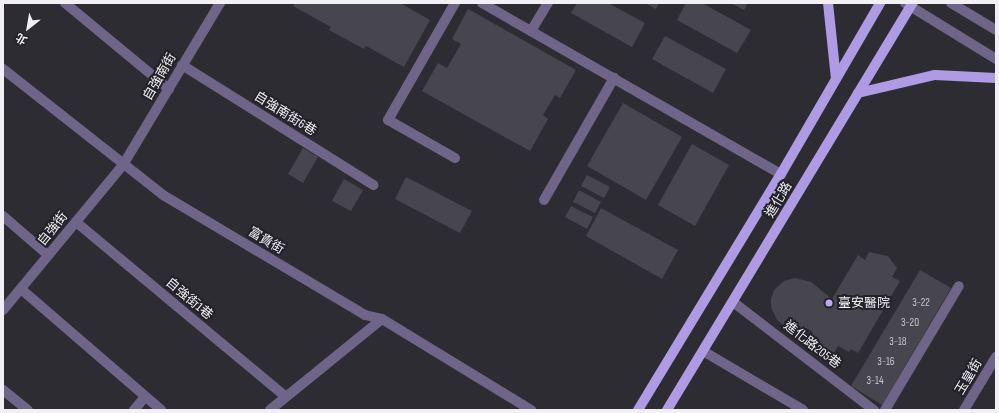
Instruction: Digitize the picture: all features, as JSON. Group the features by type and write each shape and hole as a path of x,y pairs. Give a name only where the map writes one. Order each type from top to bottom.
{"main road":[{"path":"828,3 836,79"},
{"name":"進化路","path":"638,410 781,174 880,3"},
{"name":"進化路","path":"667,410 910,4"},
{"path":"858,93 935,76 996,78"}],"street":[{"path":"65,3 169,89"},
{"path":"455,3 388,120 455,158"},
{"path":"482,3 781,174"},
{"path":"532,31 548,3"},
{"path":"951,3 996,30"},
{"name":"自強南街","path":"123,165 169,89 216,4"},
{"path":"910,4 996,59"},
{"name":"自強南街6巷","path":"182,65 373,185"},
{"name":"富貴街","path":"3,69 123,165 177,203 365,315 382,319 531,410"},
{"path":"544,200 614,78"},
{"name":"自強街","path":"3,310 123,165"},
{"path":"3,216 48,255"},
{"name":"自強街1巷","path":"76,222 285,396"},
{"path":"885,410 959,286"},
{"path":"21,289 161,410"},
{"name":"進化路205巷","path":"733,302 874,410"},
{"path":"270,410 285,396 382,319"},
{"path":"703,351 803,410"},
{"name":"玉皇街","path":"964,410 996,357"},
{"path":"3,390 28,410"},
{"path":"134,410 145,397"}],"building":[{"path":"295,3 400,3 430,20 404,67 366,46 364,49 329,30 331,27 293,6"},
{"path":"577,3 608,3 645,23 632,47 571,13"},
{"path":"645,3 659,3 656,9"},
{"path":"686,3 702,3 751,30 737,53 677,20"},
{"path":"731,3 748,3 744,10"},
{"path":"468,9 576,70 560,98 555,95 543,115 548,119 530,151 422,91 438,63 447,68 461,44 452,39"},
{"path":"665,36 726,69 713,93 652,59"},
{"path":"623,103 682,137 646,200 587,166"},
{"path":"692,144 729,165 695,226 658,205"},
{"path":"303,148 318,157 303,183 288,174"},
{"path":"587,175 610,187 604,198 581,186"},
{"path":"406,177 472,211 460,233 395,199"},
{"path":"344,179 363,190 351,211 332,201"},
{"path":"579,190 601,202 595,213 573,202"},
{"path":"571,206 593,217 587,229 565,217"},
{"path":"601,208 678,250 662,279 586,236"},
{"name":"臺安醫院","path":"869,252 888,256 897,268 892,277 900,281 858,353 851,349 849,352 838,346 830,360 819,353 808,340 813,332 806,328 789,329 777,320 771,307 771,299 774,290 784,281 795,278 811,282 832,299 858,255 865,260"},
{"path":"920,270 951,288 882,405 851,386"}],"place":[{"name":"臺安醫院","path":"829,303"}]}
